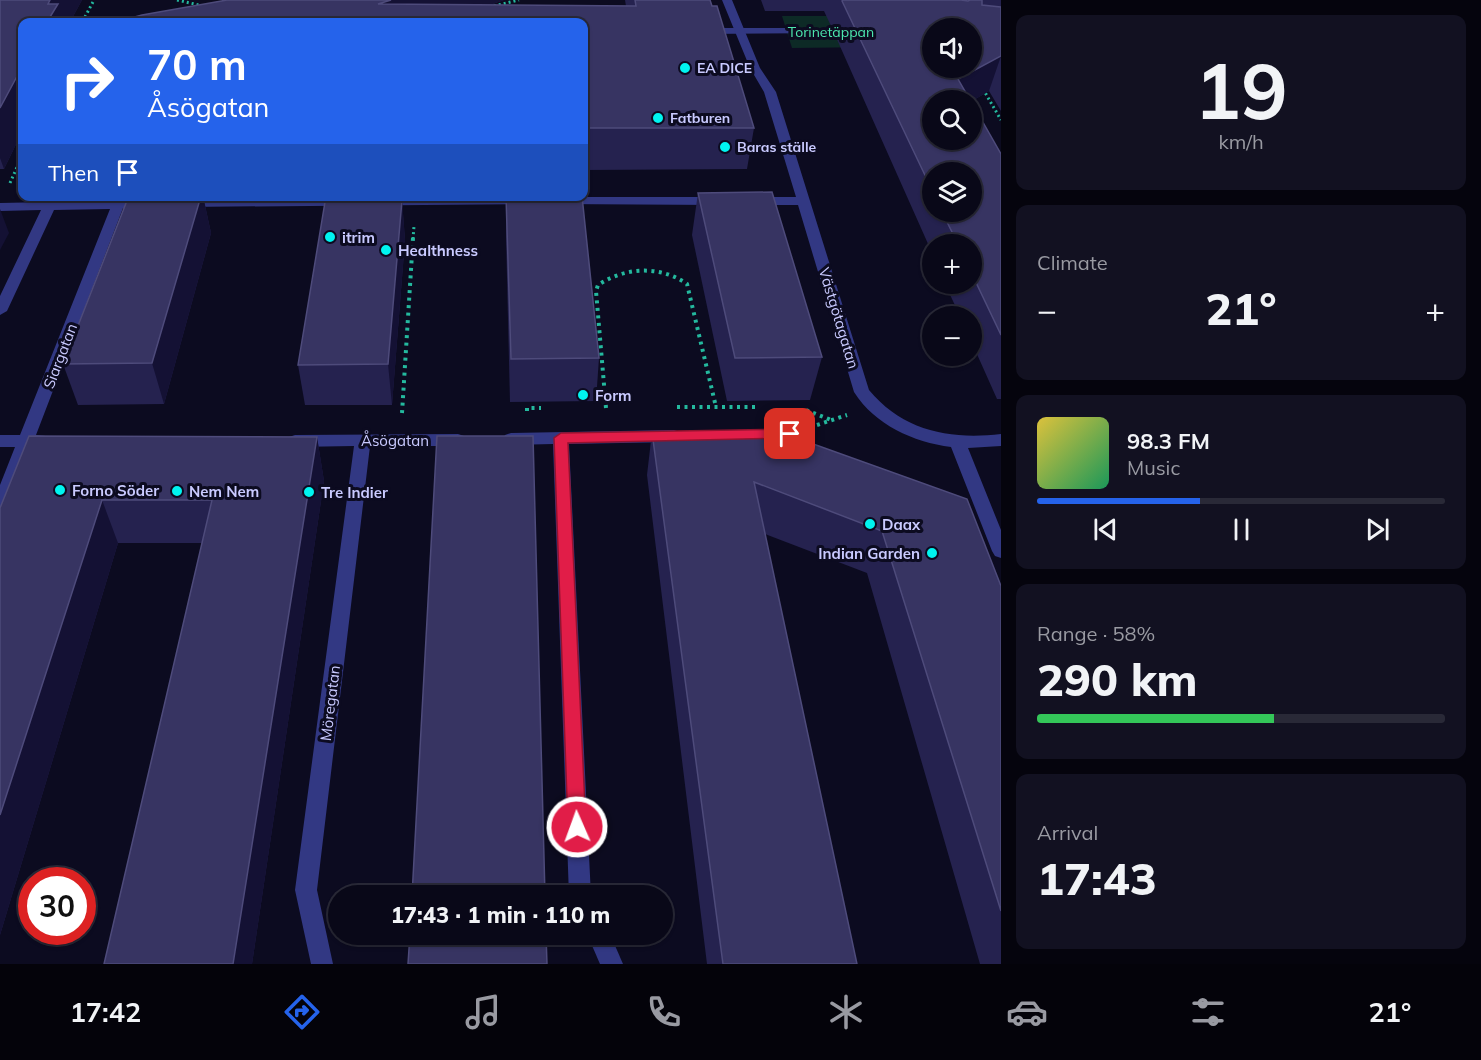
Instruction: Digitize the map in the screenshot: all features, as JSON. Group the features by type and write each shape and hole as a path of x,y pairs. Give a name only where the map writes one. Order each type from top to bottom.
{"street":[{"name":"Västgötagatan","path":"727,0 755,68 770,92 862,392 872,407"},
{"path":"694,31 832,31"},
{"path":"0,207 415,201 803,201"},
{"name":"Siargatan","path":"0,506 118,205"},
{"path":"0,311 49,206"},
{"path":"872,407 910,430 958,444 1001,440"},
{"path":"744,434 790,434"},
{"path":"494,439 687,435"},
{"path":"561,438 580,885"},
{"name":"Åsögatan","path":"279,441 470,440"},
{"path":"0,441 63,441"},
{"name":"Möregatan","path":"322,964 306,890 363,441"},
{"path":"958,444 1001,552"},
{"path":"603,945 612,964"}],"path":[{"path":"85,18 94,0"},
{"path":"177,0 207,7"},
{"path":"492,7 519,0"},
{"path":"981,85 1001,120"},
{"path":"400,441 415,201"},
{"path":"606,408 596,291 598,285 620,273 656,272 680,278 687,284 716,407"},
{"path":"790,434 872,407"}],"green space":[{"name":"Torinetäppan","path":"782,16 865,16 880,47 792,48"}],"building":[{"path":"0,0 50,0 48,4 58,4 49,18 18,18 18,74 0,108"},
{"path":"227,0 391,0 378,4 636,6 635,0 710,0 712,6 717,6 754,128 588,128 588,18 131,18"},
{"path":"843,0 982,0 982,5 1001,7 1001,56 982,66 982,18 922,18 922,78 960,78 958,79 964,90 922,90 922,150 982,150 982,121 1001,154 1001,335 982,294 982,234 953,234 947,222 982,222 982,162 922,162 922,169"},
{"path":"772,192 822,357 735,358 698,193"},
{"path":"127,201 200,201 152,363 63,364"},
{"path":"325,201 402,201 388,364 298,365"},
{"path":"506,201 583,201 599,358 511,359"},
{"path":"777,431 967,499 1001,586 1001,911 882,531 754,482 857,964 723,964 652,432"},
{"path":"29,436 317,437 233,964 104,964 212,500 102,500 0,815 0,508"},
{"path":"437,436 533,436 545,885 413,885"},
{"path":"409,945 546,945 547,964 408,964"}],"place":[{"name":"EA DICE","path":"685,68"},
{"name":"Fatburen","path":"658,118"},
{"name":"Baras ställe","path":"725,147"},
{"name":"itrim","path":"330,237"},
{"name":"Healthness","path":"386,250"},
{"name":"Form","path":"583,395"},
{"name":"Forno Söder","path":"60,490"},
{"name":"Nem Nem","path":"177,491"},
{"name":"Tre Indier","path":"309,492"},
{"name":"Daax","path":"870,524"},
{"name":"Indian Garden","path":"932,553"}],"route":[{"path":"577,827 561,438 790,434"}]}
